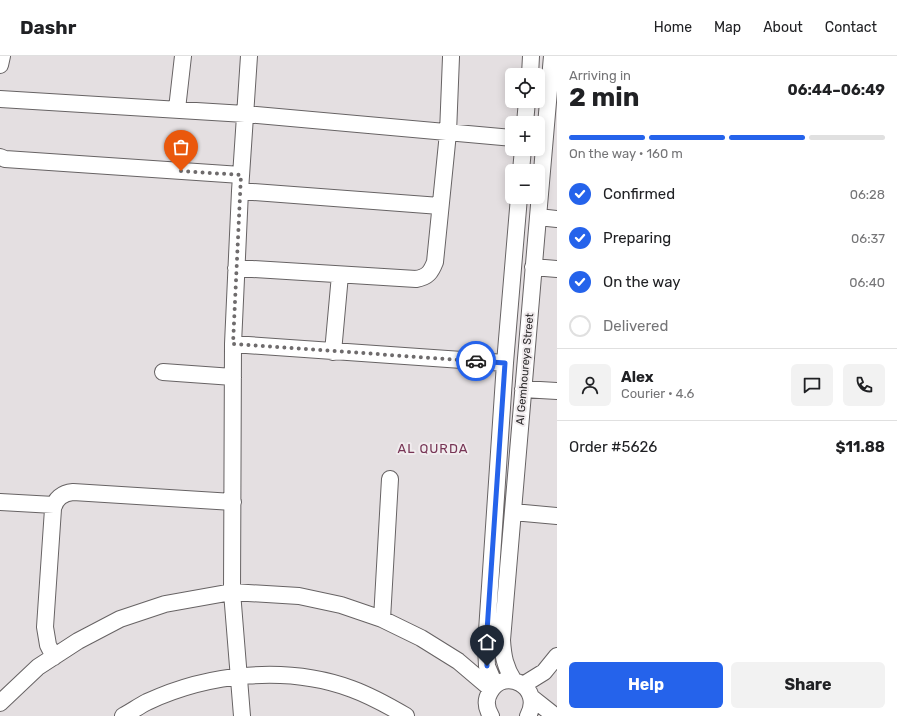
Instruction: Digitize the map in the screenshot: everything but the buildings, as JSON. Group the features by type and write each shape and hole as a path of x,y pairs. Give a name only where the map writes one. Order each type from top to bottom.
{"street":[{"path":"0,65 2,56"},
{"path":"177,109 183,56"},
{"path":"242,716 232,592 233,344 240,183 249,56"},
{"path":"236,268 416,279 424,278 431,271 435,262 448,133 448,56"},
{"path":"530,68 531,56"},
{"name":"Al Gemhoureya Street","path":"552,56 502,640 504,662 508,672 523,688 555,716"},
{"path":"0,99 245,114 505,137"},
{"path":"0,157 5,159 240,183 440,206"},
{"name":"Al Gemhoureya Street","path":"488,702 486,646 505,363 518,204"},
{"path":"538,217 557,218"},
{"path":"533,267 557,269"},
{"path":"333,352 340,275"},
{"path":"233,344 505,363"},
{"path":"163,372 233,377"},
{"path":"523,389 557,391"},
{"path":"382,619 390,479"},
{"path":"54,657 48,645 45,627 54,504 60,496 68,492 73,492 233,502"},
{"path":"0,502 54,504"},
{"path":"513,512 557,516"},
{"path":"0,703 38,667 78,640 120,619 165,604 232,592 299,596 341,605 382,619 421,638 458,661 488,702 507,680 523,688 531,709 528,716"},
{"path":"523,688 544,672 557,656"},
{"path":"123,716 147,702 176,690 207,682 238,677 276,675 314,679 351,689 386,704 406,716"}],"way so far":[{"path":"181,171 241,175 233,344 476,361"}],"district":[{"name":"AL QURDA","path":"433,448"}],"route":[{"path":"476,361 505,363 486,646 487,666"}]}
